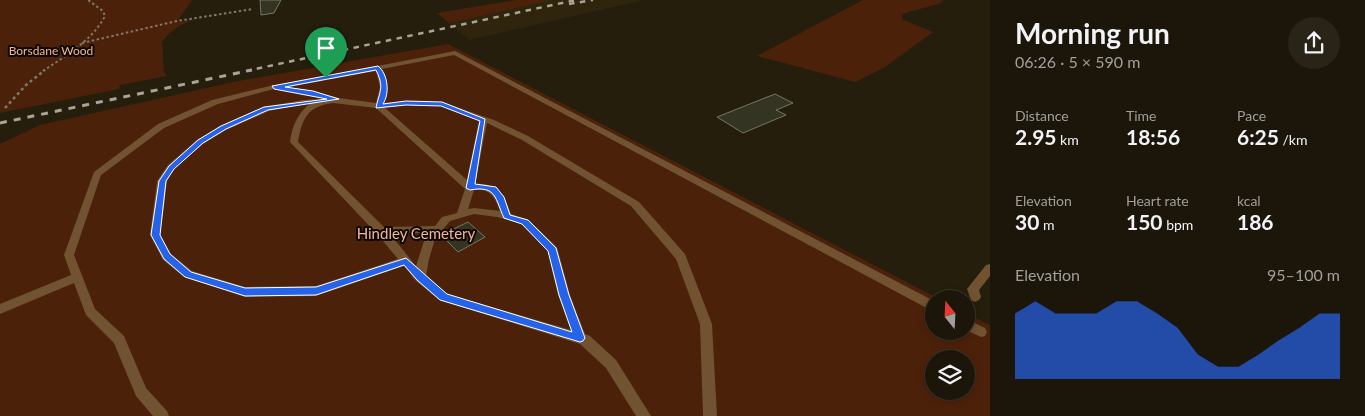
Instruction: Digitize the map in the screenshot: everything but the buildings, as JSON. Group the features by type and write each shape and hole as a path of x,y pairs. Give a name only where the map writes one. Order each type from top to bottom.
{"lane":[{"path":"162,416 141,392 119,340 90,312 69,255 97,174 162,126 215,102 274,88 455,53 925,302"},
{"path":"378,68 384,81 382,100 378,106"},
{"path":"274,88 313,93 378,106 406,103 442,104 526,138 635,204 681,256 706,324 710,416"},
{"path":"336,99 322,102 303,102 266,109 223,128 193,148 171,167 162,181 155,235 167,257 188,274 245,292 316,291 406,261"},
{"path":"322,102 309,109 298,122 294,142 381,231 420,278 443,297 584,340 611,364 644,416"},
{"path":"378,106 470,188"},
{"path":"461,215 470,188 483,120"},
{"path":"470,188 478,186 493,189 500,197 506,216"},
{"path":"420,278 423,259 430,238 446,219 474,211 506,216 525,222 553,250 564,295 580,338"},
{"path":"381,231 437,229"},
{"path":"973,290 990,268"},
{"path":"0,309 77,277"},
{"path":"975,329 981,332"}],"path":[{"path":"5,108 28,83 82,43 103,23 106,16 88,0"},
{"path":"82,43 177,21 253,9"}],"shaded area":[{"path":"516,0 644,0 469,40 437,13"}],"green space":[{"name":"Borsdane Wood","path":"0,0 192,0 178,20 179,22 198,19 177,28 162,42 164,72 167,76 120,85 119,89 0,113"},
{"path":"516,0 551,0 449,23 437,13"},
{"path":"863,0 943,0 941,3 902,14 902,19 933,32 885,67 855,82 757,56"},
{"name":"Hindley Cemetery","path":"448,44 925,292 925,340 975,340 975,318 990,325 990,416 0,416 0,144 40,125 238,81"}],"railway":[{"path":"246,71 576,0"},
{"path":"569,4 593,0"},
{"path":"0,123 252,70"}],"route":[{"path":"378,68 384,81 382,100 378,106 406,103 442,104 483,120 470,188 478,186 493,189 500,197 506,216 525,222 553,250 556,269 580,338 443,297 420,278 406,261 316,291 245,292 188,274 167,257 155,235 162,181 171,167 200,142 223,128 266,109 303,102 322,102 336,99 313,93 274,88 326,78 378,68"}]}
